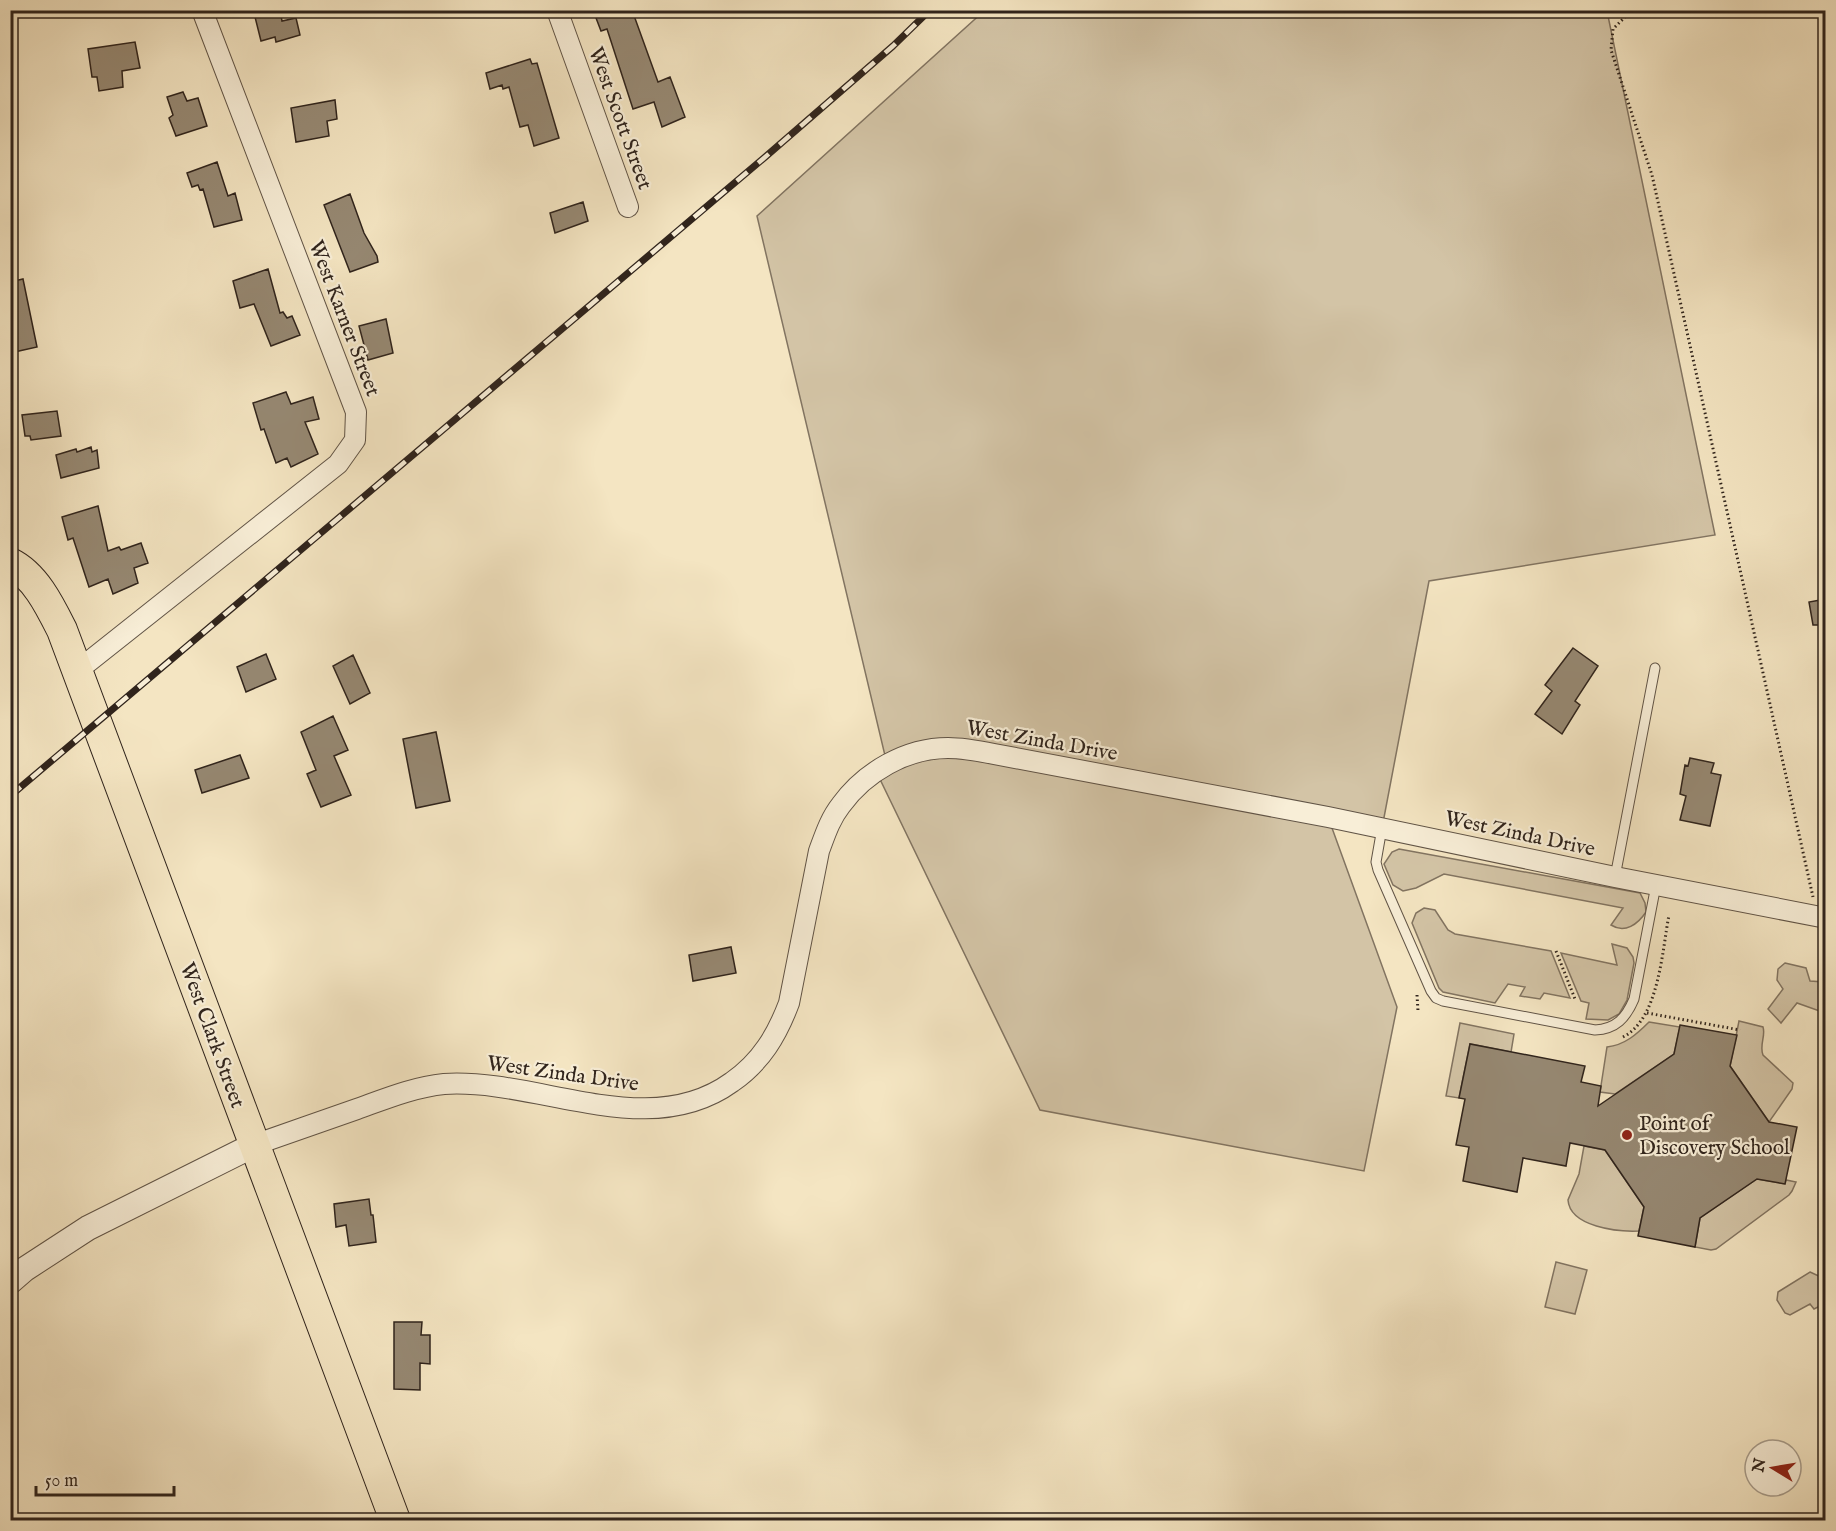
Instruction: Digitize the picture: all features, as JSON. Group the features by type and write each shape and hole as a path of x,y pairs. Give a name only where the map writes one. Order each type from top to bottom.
{"main road":[{"name":"West Clark Street","path":"10,563 34,584 49,605 62,630 395,1521"}],"street":[{"name":"West Karner Street","path":"77,671 338,464 355,440 356,412 202,10"},
{"name":"West Scott Street","path":"557,10 628,207"},
{"name":"West Zinda Drive","path":"254,1145 404,1092 441,1085 466,1083 504,1087 650,1110 676,1107 700,1100 722,1089 752,1066 768,1047 781,1025 789,1003 819,851 827,828 840,806 856,787 876,771 898,759 922,751 946,748 994,754 1382,828 1615,878 1820,911"},
{"path":"10,1282 25,1269 88,1228 254,1145"}],"lane":[{"path":"1615,878 1654,668"},
{"path":"1382,828 1376,862 1378,870 1431,991 1436,998 1443,1001 1595,1030 1605,1030 1618,1024 1628,1014 1634,999 1656,885"}],"path":[{"path":"1632,10 1612,29 1611,50 1652,175 1820,911"},
{"path":"1620,1039 1637,1028 1652,1004 1669,915"},
{"path":"1556,951 1575,999"},
{"path":"1647,1012 1740,1030"}],"shaded area":[{"path":"984,11 1607,11 1715,535 1429,581 1382,828 1328,817 1397,1007 1364,1171 1040,1110 876,771 887,764 757,216"},
{"path":"1399,849 1640,893 1646,912 1631,926 1616,928 1611,925 1623,908 1444,874 1416,888 1403,891 1393,885 1384,864 1392,852"},
{"path":"1424,908 1435,910 1448,930 1455,934 1551,951 1570,998 1544,993 1540,999 1520,996 1525,987 1508,984 1495,1003 1443,992 1439,988 1412,923 1416,913"},
{"path":"1612,944 1627,948 1633,957 1634,963 1627,1000 1619,1014 1608,1020 1586,1019 1589,1003 1581,1001 1561,953 1617,965"},
{"path":"1785,963 1806,968 1810,981 1824,982 1825,1013 1797,1003 1781,1023 1768,1009 1783,989 1777,980 1778,969"},
{"path":"1739,1021 1763,1027 1763,1055 1793,1083 1792,1089 1769,1122 1730,1066"},
{"path":"1649,1022 1680,1027 1674,1054 1615,1094 1600,1092 1607,1047 1625,1041"},
{"path":"1460,1023 1514,1034 1511,1052 1470,1044 1459,1098 1446,1096"},
{"path":"1584,1146 1605,1150 1644,1207 1639,1231 1596,1226 1577,1216 1571,1209 1568,1200 1579,1174"},
{"path":"1757,1179 1785,1184 1786,1180 1796,1182 1789,1195 1716,1249 1695,1247 1700,1218"},
{"path":"1556,1262 1587,1270 1575,1314 1545,1307"},
{"path":"1810,1272 1821,1277 1825,1286 1822,1305 1814,1309 1810,1304 1790,1315 1785,1313 1777,1300 1778,1292"}],"building":[{"path":"262,10 280,10 282,21 296,18 300,35 276,42 275,37 261,41 254,13"},
{"path":"593,10 632,10 658,82 670,77 685,117 662,127 654,102 633,109 607,29 601,31"},
{"path":"135,42 140,68 122,71 123,87 99,91 97,77 92,77 88,49"},
{"path":"530,59 532,64 537,63 559,138 534,146 528,125 520,127 509,87 503,89 502,85 490,89 486,73"},
{"path":"183,92 187,101 198,98 207,126 176,136 169,118 173,115 167,97"},
{"path":"335,100 337,119 327,121 329,136 296,142 291,108"},
{"path":"217,162 228,196 235,193 242,220 214,227 203,189 200,190 198,185 192,187 187,173"},
{"path":"350,194 364,233 378,262 350,272 324,205"},
{"path":"583,202 588,221 555,233 550,213"},
{"path":"268,269 280,313 283,312 287,318 292,316 300,335 271,346 254,304 240,308 233,281"},
{"path":"23,279 37,347 10,353 10,282"},
{"path":"386,319 393,353 368,360 359,326"},
{"path":"286,392 291,404 313,397 319,419 305,422 318,454 291,467 287,458 276,463 264,429 261,430 253,403"},
{"path":"57,411 61,436 31,440 30,436 25,436 22,415"},
{"path":"91,447 92,452 97,450 99,468 61,478 56,455"},
{"path":"98,506 108,551 119,547 121,550 141,543 148,563 134,568 138,583 113,594 108,579 89,587 73,538 68,540 62,517"},
{"path":"1826,599 1826,625 1813,625 1809,602"},
{"path":"1573,648 1598,666 1575,701 1580,705 1562,734 1535,714 1552,691 1545,685"},
{"path":"266,654 276,679 246,692 237,667"},
{"path":"353,655 370,693 350,704 333,666"},
{"path":"333,716 348,750 334,756 351,795 321,807 307,774 316,770 301,732"},
{"path":"436,732 450,801 416,808 403,739"},
{"path":"240,755 249,778 202,793 195,770"},
{"path":"1690,758 1714,763 1711,773 1721,775 1710,826 1680,820 1686,796 1680,794 1685,765 1688,766"},
{"path":"731,947 736,973 693,981 689,955"},
{"name":"Point of Discovery School","path":"1680,1025 1737,1035 1730,1066 1769,1122 1797,1127 1785,1184 1757,1179 1700,1218 1695,1247 1638,1236 1644,1207 1605,1150 1570,1143 1566,1166 1523,1158 1517,1192 1463,1181 1469,1147 1456,1145 1465,1099 1459,1098 1470,1044 1585,1066 1581,1082 1601,1086 1598,1106 1674,1054"},
{"path":"369,1199 376,1242 349,1246 346,1225 336,1227 334,1204"},
{"path":"394,1322 422,1322 421,1335 430,1335 430,1364 420,1363 420,1390 394,1389"}],"railway":[{"path":"10,796 764,158 893,46 930,10"}],"place":[{"name":"Point of Discovery School","path":"1627,1135"}]}
